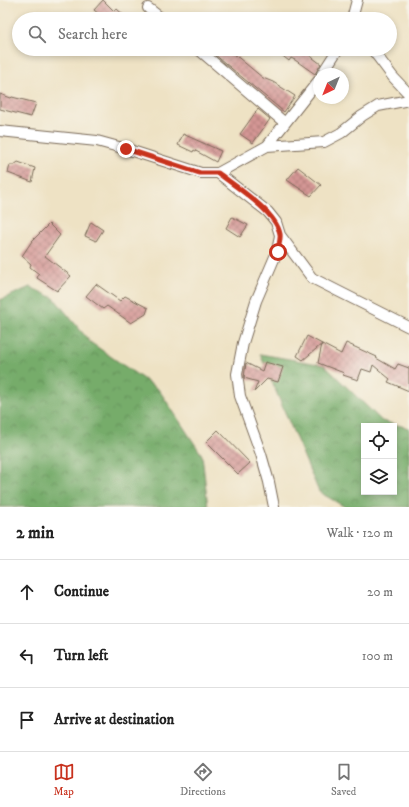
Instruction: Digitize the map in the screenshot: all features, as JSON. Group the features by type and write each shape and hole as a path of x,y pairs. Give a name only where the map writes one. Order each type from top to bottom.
{"street":[{"path":"354,12 357,0"},
{"path":"148,8 153,12"},
{"path":"206,56 285,122"},
{"path":"326,68 334,56"},
{"path":"377,56 392,77 409,94"},
{"path":"1,132 97,141 200,173 218,173 267,146 313,87"},
{"path":"267,146 324,142 341,133 362,116 378,106 409,100"},
{"path":"218,173 268,212 276,222 280,234 312,278 409,327"},
{"path":"274,507 263,461 240,396 237,374 256,301 278,252 280,234"}],"green space":[{"path":"30,287 54,298 90,342 159,390 202,455 208,507 0,507 0,300"},
{"path":"260,354 324,365 382,421 390,423 361,423 361,495 397,495 397,425 409,428 409,507 345,507 319,492"}],"building":[{"path":"103,0 114,11 117,9 120,12 96,12 94,10"},
{"path":"216,56 236,56 263,78 273,82 295,96 284,112"},
{"path":"283,56 310,56 321,64 319,68 313,68 313,73 291,58 289,61"},
{"path":"0,94 11,98 36,103 31,117 0,109"},
{"path":"258,109 270,119 253,143 240,134"},
{"path":"183,134 221,151 216,162 194,150 193,152 178,145"},
{"path":"18,162 35,168 32,182 8,173 10,165 14,165"},
{"path":"298,167 321,185 311,196 287,180"},
{"path":"232,217 248,225 240,237 226,228"},
{"path":"91,222 103,230 96,241 85,236"},
{"path":"49,224 60,235 45,256 71,276 57,291 37,278 39,274 30,267 31,264 22,256 32,241"},
{"path":"96,284 120,301 125,296 148,308 146,314 131,323 107,306 103,309 86,296"},
{"path":"307,336 322,344 303,360 297,356"},
{"path":"346,343 377,357 376,358 395,369 398,364 409,368 409,391 388,382 390,379 373,365 371,372 362,369 358,380 343,375 344,373 318,363 322,344 341,354"},
{"path":"265,362 283,367 278,382 267,379 254,392 258,382 244,378 246,363 262,371"},
{"path":"218,430 250,463 238,474 206,442"}],"route":[{"path":"126,149 200,173 218,173 268,212 276,222 280,234 278,252"}]}
